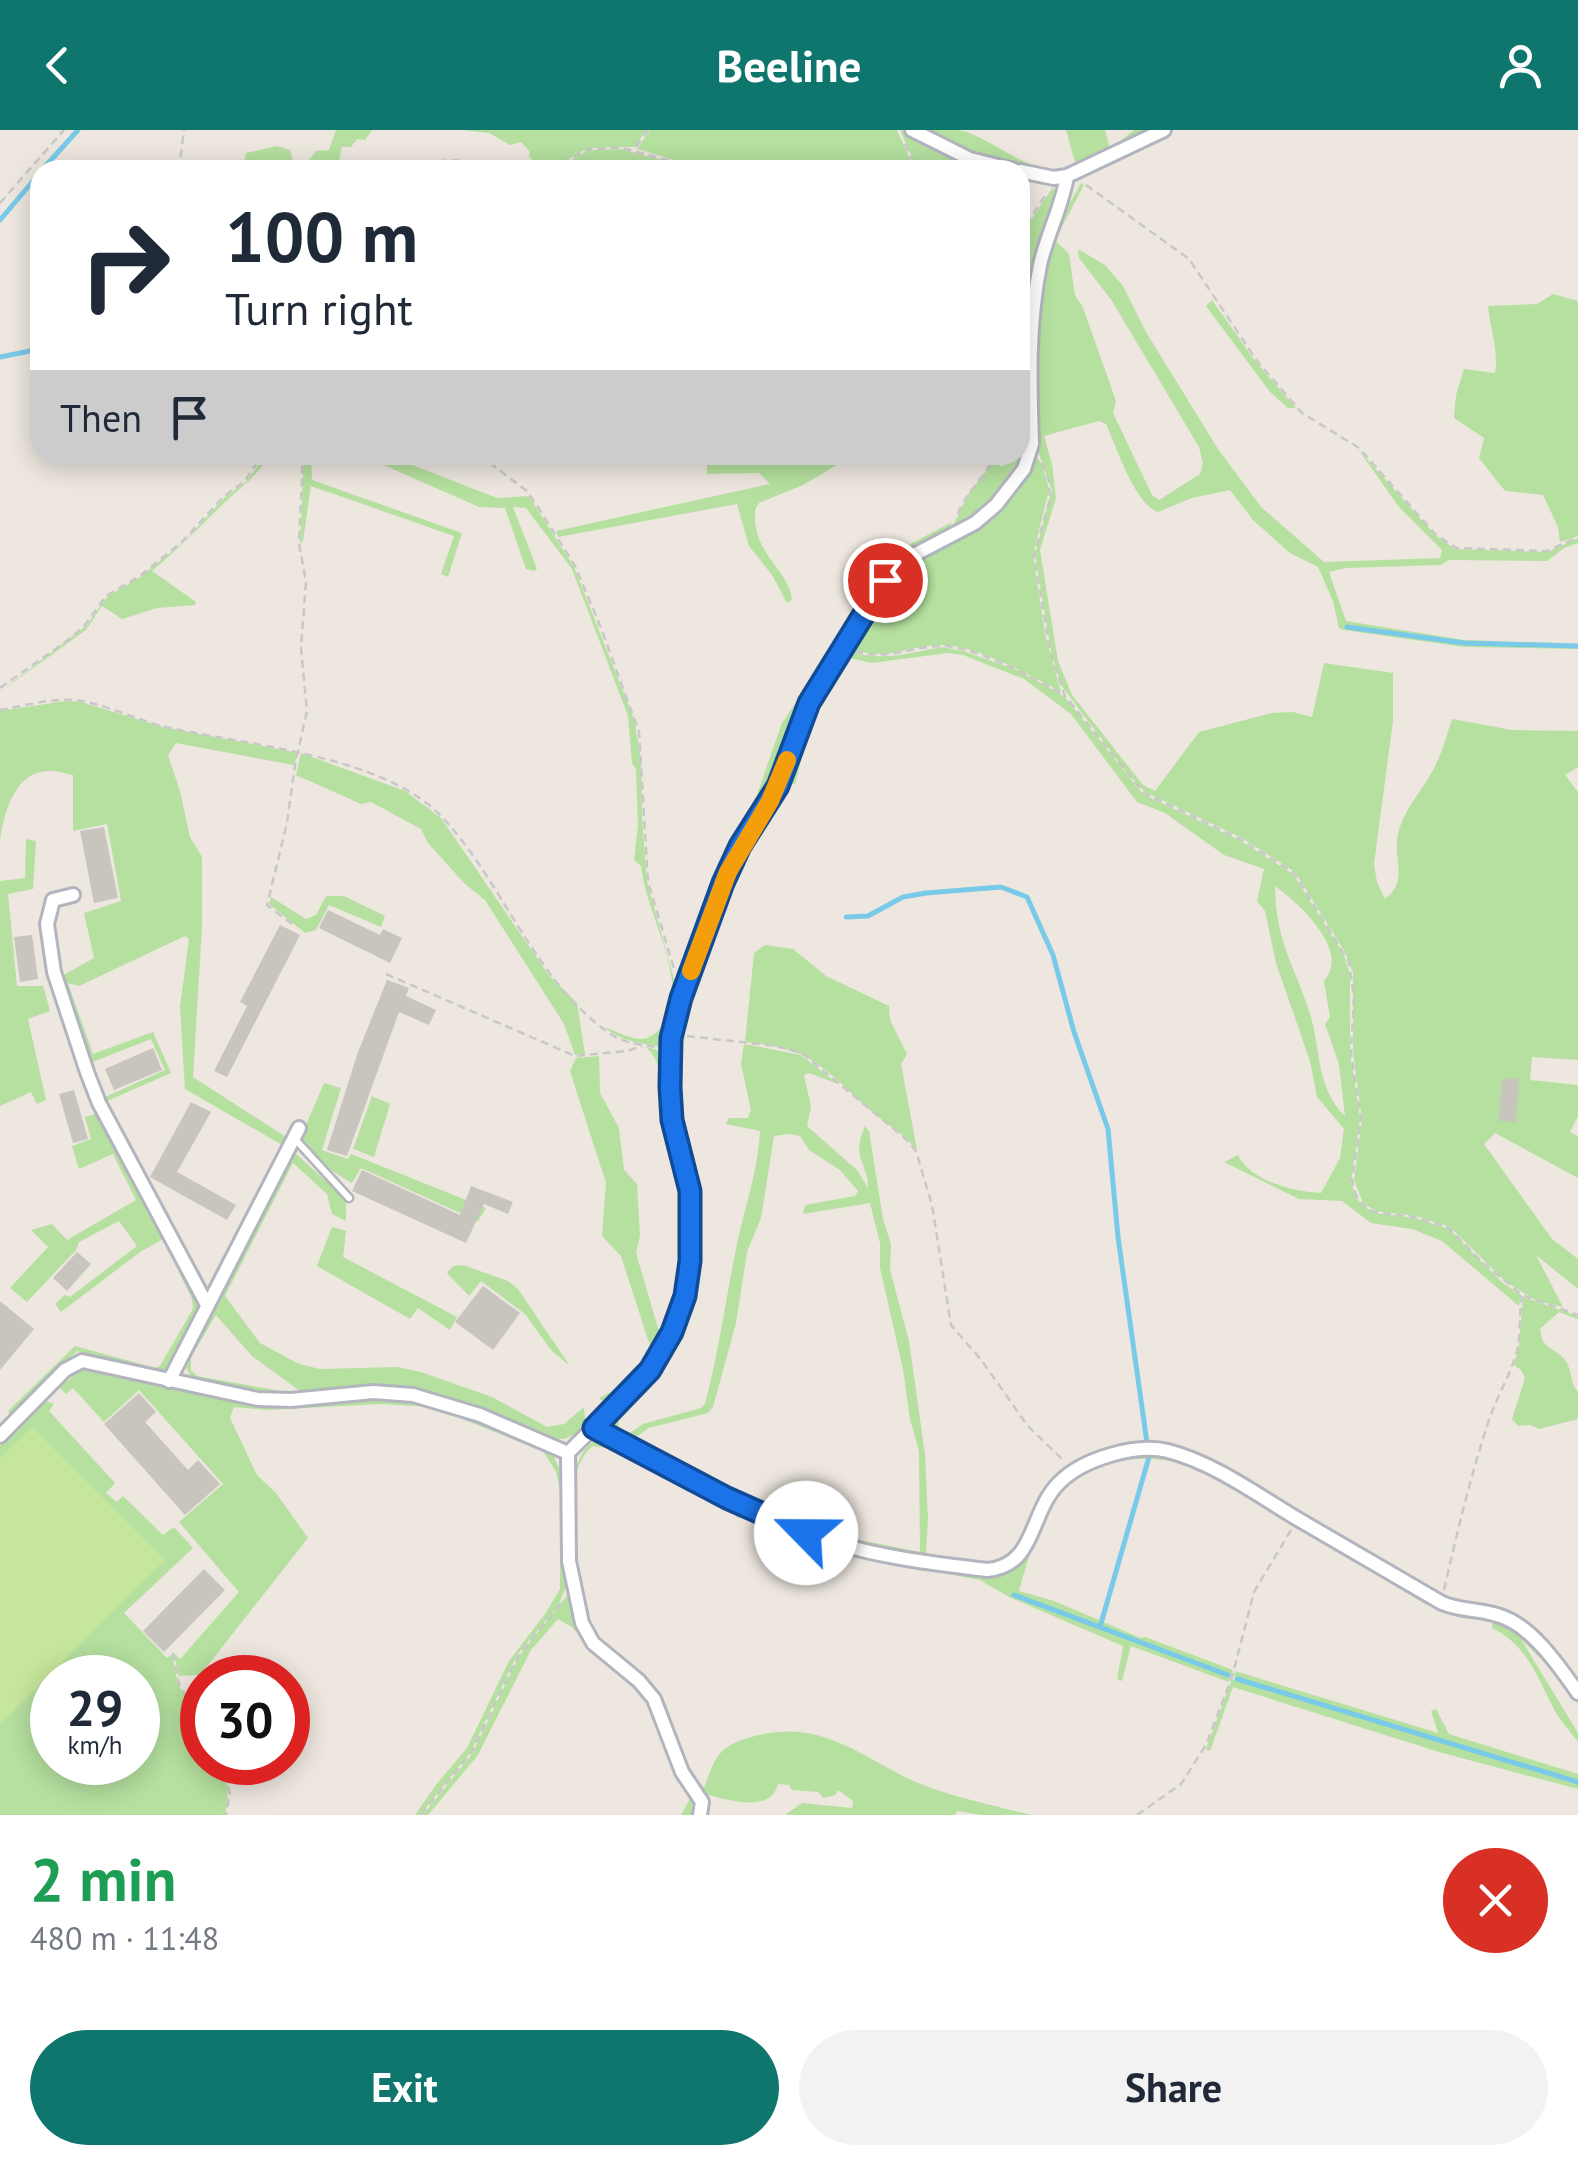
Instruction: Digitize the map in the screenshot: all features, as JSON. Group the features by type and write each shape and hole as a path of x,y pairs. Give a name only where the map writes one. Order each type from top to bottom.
{"street":[{"path":"1030,172 1060,177 1164,130"},
{"path":"907,134 974,160"},
{"path":"1030,450 1031,319 1044,250 1064,200 1060,177"},
{"path":"700,1815 702,1802 682,1772 654,1699 586,1634 571,1583 568,1452 650,1370 672,1332 685,1296 690,1261 690,1191 672,1120 671,1045 681,998 728,872 778,786 809,703 891,572 910,557 975,523 996,506 1026,465"},
{"path":"73,895 53,900 48,916 54,972 99,1103 206,1303"},
{"path":"169,1382 206,1303 297,1133"},
{"path":"0,1436 76,1362 103,1364 169,1382 274,1400 373,1392 414,1394 568,1452"},
{"path":"594,1428 727,1498 806,1533 856,1548 987,1570 1008,1566 1023,1553 1050,1493 1076,1470 1113,1456 1164,1450 1211,1469 1442,1603 1458,1610 1493,1613 1513,1622 1578,1692"}],"lane":[{"path":"297,1133 349,1198"}],"path":[{"path":"38,160 64,130"},
{"path":"181,160 184,130"},
{"path":"636,149 648,130"},
{"path":"907,134 914,160"},
{"path":"569,160 588,149 636,149 672,160"},
{"path":"0,203 30,169"},
{"path":"1030,219 1060,177 1079,180 1189,258 1258,361 1302,413 1359,448 1435,534 1449,544 1456,548 1548,551 1578,537"},
{"path":"1032,444 1044,465 1050,490 1034,547 1035,566 1053,665 1065,696 1144,793 1255,847 1287,868 1302,883 1344,952 1352,973 1351,1052 1361,1119 1352,1180 1356,1195 1375,1212 1415,1217 1450,1228 1481,1261 1522,1295 1578,1315"},
{"path":"0,688 68,640 85,625 106,596 140,576 183,541 223,497 246,481 256,465"},
{"path":"292,924 266,905 287,823 307,711 301,648 306,582 299,543 303,465"},
{"path":"492,465 527,491 574,566 635,718 643,759 648,882 681,998"},
{"path":"946,538 962,503 990,465"},
{"path":"844,646 873,656 942,646 964,650 1018,669 1065,696"},
{"path":"0,710 81,701 163,726 300,752 406,790 426,803 454,833 549,974 614,1036 644,1046"},
{"path":"386,974 576,1056 671,1045 690,1035 776,1046 802,1054 916,1150 932,1206 952,1325 1027,1425 1056,1456 1076,1470"},
{"path":"1442,1603 1457,1528 1495,1397 1510,1374 1518,1348 1522,1295"},
{"path":"1137,1815 1181,1784 1206,1745 1232,1678 1254,1592 1298,1520"},
{"path":"421,1815 471,1753 510,1670 538,1628 559,1606 571,1583"},
{"path":"173,1653 180,1684"},
{"path":"226,1815 227,1785"}],"green space":[{"path":"336,130 372,130 365,140 357,139 351,147 342,147 339,160 309,160 316,151 329,150"},
{"path":"463,130 646,130 635,147 588,148 567,160 532,160 521,142 510,145 489,133"},
{"path":"650,130 897,130 910,160 674,160 637,149"},
{"path":"900,130 970,160 914,160"},
{"path":"919,130 972,134 1021,160 989,160"},
{"path":"1066,130 1105,130 1110,149 1134,130 1157,130 1087,164 1062,171 1030,170 1030,164 1061,170 1076,165"},
{"path":"277,146 290,150 293,160 245,160 246,153"},
{"path":"621,149 663,160 572,160 588,150"},
{"path":"1081,183 1084,185 1055,240 1069,254 1075,296 1082,305 1116,401 1113,413 1152,495 1159,500 1200,474 1203,463 1199,447 1112,301 1079,258 1078,249 1105,265 1123,286 1146,332 1218,449 1261,507 1324,562 1440,558 1442,550 1399,507 1358,449 1435,535 1455,549 1548,552 1578,538 1578,543 1547,561 1449,560 1440,565 1329,572 1346,621 1464,640 1578,644 1464,642 1347,628 1464,644 1578,649 1464,647 1344,630 1339,628 1333,601 1318,567 1290,553 1253,520 1230,490 1192,498 1158,512 1149,507 1134,487 1106,424 1099,421 1044,436 1056,498 1040,550 1058,661 1072,695 1143,785 1155,791 1199,732 1272,713 1293,712 1312,717 1324,663 1393,673 1393,721 1374,864 1385,899 1399,877 1397,843 1401,825 1436,764 1452,719 1512,730 1578,731 1578,767 1565,775 1578,792 1578,1060 1532,1057 1530,1080 1578,1085 1578,1116 1570,1132 1578,1136 1578,1178 1495,1133 1484,1144 1552,1239 1578,1259 1578,1289 1536,1255 1563,1307 1537,1301 1505,1281 1450,1227 1416,1216 1376,1211 1363,1203 1354,1180 1362,1119 1353,1052 1353,973 1345,952 1295,872 1242,838 1145,792 1061,685 1051,651 1035,554 1052,490 1036,446 1036,315 1052,235"},
{"path":"1053,187 1058,197 1045,235 1030,421 1030,222"},
{"path":"1553,294 1578,301 1578,536 1560,542 1558,527 1543,495 1505,491 1479,458 1484,438 1454,418 1464,369 1495,373 1488,306 1537,304"},
{"path":"1212,300 1256,362 1296,408 1288,408 1270,392 1206,306"},
{"path":"1036,456 1049,490 1033,555 1045,634 1061,692 968,649 939,645 872,654 849,647 894,576 996,510 1026,477"},
{"path":"262,465 250,479 180,546 152,571 195,605 157,608 122,619 102,606 86,630 0,692 86,626 107,597 184,542 224,498"},
{"path":"304,465 311,465 312,480 462,533 448,577 441,574 454,536 311,486 300,543"},
{"path":"384,465 413,465 497,498 529,496 574,567 634,719 641,759 647,882 679,997 667,1048 626,1039 604,1027 633,1038 649,1037 665,1020 673,989 641,866 634,860 638,825 636,769 632,763 628,716 572,569 526,508 513,507 537,569 526,569 505,508 479,507"},
{"path":"707,465 837,465 803,485 759,503 755,510 759,539 785,579 792,600 787,603 772,575 749,546 737,504 558,537 556,531 770,484 759,473 707,474"},
{"path":"991,465 1020,465 986,506 950,532 969,493"},
{"path":"952,522 946,533 868,599 778,779 751,823 681,992 677,974 685,962 714,876 751,812 782,723 836,643 879,569 901,549"},
{"path":"942,647 1017,670 1064,696 1143,794 1241,841 1293,874 1343,953 1350,973 1350,1052 1360,1119 1351,1180 1355,1196 1375,1213 1415,1218 1449,1229 1503,1283 1521,1295 1519,1306 1442,1241 1412,1229 1371,1223 1342,1201 1299,1199 1224,1162 1238,1155 1262,1178 1321,1193 1340,1158 1344,1129 1317,1097 1310,1061 1276,963 1265,911 1257,901 1264,869 1224,855 1165,813 1137,802 1071,714 1024,679 963,655 948,653 871,663 846,657 816,705 795,784 787,784 733,877 681,1018 679,1030 683,1035 676,1035 677,1026 730,876 809,710 847,650 883,656","holes":["1275,886 1319,929 1331,956 1331,969 1324,981 1330,1017 1325,1024 1339,1064 1345,1116 1324,1081 1310,1014 1282,939"]},
{"path":"81,702 163,727 299,753 293,765 176,743 168,755 190,837 202,857 193,1077 286,1137 282,1145 185,1089 180,1007 189,939 185,936 79,986 68,983 93,1054 153,1032 171,1073 107,1101 105,1097 165,1070 151,1039 90,1063 60,977 94,958 84,913 121,901 107,824 73,831 73,775 36,773 12,797 0,842 0,711"},
{"path":"301,753 405,791 441,818 548,974 577,1003 585,1054 575,1055 564,1024 485,900 428,843 421,829 371,802 361,804 296,775"},
{"path":"26,839 36,841 33,889 8,894 17,986 43,986 50,1011 28,1019 46,1100 37,1104 31,1092 0,1106 0,881 25,878"},
{"path":"326,896 344,896 385,916 381,927 329,905 316,930 305,933 269,904 271,897 306,919 316,915"},
{"path":"765,945 793,949 826,976 889,1006 890,1020 907,1054 901,1064 917,1150 815,1062 787,1049 745,1042 754,953"},
{"path":"686,1037 678,1046 676,1113 696,1181 699,1218 694,1281 684,1325 666,1365 619,1416 618,1431 624,1437 643,1424 705,1404 759,1146 760,1131 726,1124 729,1118 748,1118 751,1110 741,1064 744,1044 801,1055 838,1084 809,1073 804,1075 811,1107 807,1126 857,1170 868,1188 859,1146 865,1126 869,1131 883,1219 891,1244 890,1270 909,1341 925,1455 926,1553 988,1563 1009,1556 1021,1540 1044,1489 1069,1465 1074,1467 1051,1488 1012,1559 983,1567 813,1533 615,1436 612,1421 665,1357 689,1291 693,1268 693,1192 674,1110 675,1040","holes":["774,1136 800,1136 809,1150 840,1170 858,1191 855,1196 805,1205 803,1214 870,1203 919,1451 920,1552 825,1533 630,1441 649,1428 708,1413 713,1407 736,1323 747,1252 761,1218"]},
{"path":"646,1047 657,1050 666,1063 685,1192 685,1276 679,1306 648,1364 608,1406 599,1398 620,1387 651,1349 621,1256 602,1236 606,1183 570,1071 576,1058 599,1056 600,1093 619,1128 624,1170 637,1184 640,1236 636,1253 660,1335 678,1279 682,1212 659,1070"},
{"path":"324,1083 341,1088 322,1150 348,1159 351,1154 486,1208 478,1221 361,1168 352,1183 324,1166 300,1139"},
{"path":"372,1096 390,1104 374,1157 353,1149"},
{"path":"100,1113 200,1304 164,1374 154,1375 77,1351 10,1414 8,1411 75,1346 155,1368 160,1366 193,1309 192,1299 163,1239 61,1312 55,1304 65,1295 70,1297 137,1246 119,1221 79,1242 27,1302 10,1288 48,1247 31,1230 52,1224 67,1240 136,1200 113,1154 79,1169 72,1146 91,1139 85,1117"},
{"path":"294,1152 346,1199 346,1221 332,1214 327,1194 293,1163 225,1296 260,1343 299,1364 320,1369 397,1367 421,1372 492,1397 547,1427 564,1424 584,1407 585,1419 581,1432 564,1439 547,1439 418,1392 295,1397 250,1392 191,1376 186,1368 188,1355","holes":["216,1315 252,1356 300,1391 197,1376 191,1370 191,1357"]},
{"path":"332,1227 346,1231 343,1257 457,1317 450,1330 418,1308 410,1319 317,1266"},
{"path":"463,1265 508,1281 518,1289 570,1366 551,1350 525,1314 481,1281 469,1296 447,1273 453,1266"},
{"path":"1523,1297 1578,1316 1559,1312 1540,1329 1546,1345 1567,1364 1578,1392 1578,1419 1539,1429 1518,1426 1512,1419 1525,1378 1514,1365"},
{"path":"82,1370 247,1402 380,1397 439,1405 545,1447 553,1455 563,1476 566,1587 558,1606 517,1655 470,1753 420,1815 415,1815 467,1748 509,1661 560,1589 560,1490 556,1472 543,1451 432,1407 234,1407 230,1418 257,1475 276,1493 308,1538 216,1655 184,1655 239,1592 179,1522 223,1484 139,1390 104,1422 73,1388 66,1394 59,1387"},
{"path":"46,1401 54,1404 49,1411 115,1483 106,1493 117,1502 123,1496 163,1535 174,1527 193,1548 124,1613 167,1658 172,1654 180,1688 180,1785 227,1785 225,1815 0,1815 0,1724 30,1694 30,1785 160,1785 160,1655 69,1655 164,1560 32,1428 0,1459 0,1446"},
{"path":"32,1427 165,1560 69,1655 30,1655 30,1694 0,1724 0,1459"},
{"path":"594,1441 608,1442 768,1520 839,1547 989,1576 1003,1574 1021,1562 1049,1503 1066,1483 1096,1465 1124,1457 1150,1455 1200,1467 1295,1521 1293,1524 1192,1467 1154,1459 1115,1462 1097,1468 1064,1489 1042,1523 1019,1591 1233,1670 1231,1675 1043,1606 1230,1677 1229,1682 1131,1646 1122,1681 1117,1679 1123,1646 1009,1597 980,1580 849,1555 752,1517 738,1518 723,1505 606,1448 593,1446 581,1460 571,1508 574,1567 587,1618 603,1644 656,1688 668,1709 688,1767 704,1787 716,1759 733,1744 755,1736 805,1733 848,1747 934,1789 1032,1815 957,1811 955,1815 785,1815 802,1803 852,1808 853,1801 838,1790 824,1798 818,1792 792,1790 789,1785 778,1784 774,1794 757,1802 701,1793 676,1754 656,1696 595,1638 586,1621 573,1567 570,1536 570,1506 573,1478 581,1455"},
{"path":"1297,1523 1412,1591 1499,1618 1531,1641 1578,1697 1578,1704 1554,1672 1521,1639 1578,1733 1578,1742 1558,1716 1525,1655 1492,1628 1493,1621 1462,1618 1425,1604"},
{"path":"569,1593 575,1616 648,1695 696,1800 698,1815 681,1815 690,1799 661,1740 653,1710 641,1692 603,1662 572,1627 558,1619 531,1650 478,1755 428,1815 423,1815 472,1754 519,1656"},
{"path":"1235,1671 1438,1733 1431,1711 1436,1709 1449,1734 1578,1774 1578,1781 1234,1676"},
{"path":"1232,1679 1578,1784 1578,1789 1439,1752 1233,1687 1210,1751 1206,1749"}],"building":[{"path":"104,827 118,898 94,903 80,831"},
{"path":"328,910 380,935 383,929 402,938 390,963 319,928"},
{"path":"280,925 300,935 227,1077 214,1071 247,1006 240,1002"},
{"path":"32,935 38,979 20,982 14,937"},
{"path":"387,980 409,988 406,996 436,1010 429,1025 399,1012 347,1156 327,1150 358,1052"},
{"path":"153,1048 162,1070 114,1090 105,1069"},
{"path":"1502,1078 1519,1079 1516,1122 1499,1121"},
{"path":"74,1090 88,1139 73,1143 59,1094"},
{"path":"191,1102 211,1112 177,1172 236,1205 227,1220 150,1177"},
{"path":"362,1170 460,1215 471,1186 513,1202 508,1214 484,1204 466,1243 352,1191"},
{"path":"77,1252 91,1264 67,1291 53,1278"},
{"path":"483,1286 520,1313 493,1350 455,1322"},
{"path":"0,1301 34,1329 0,1370"},
{"path":"139,1393 156,1412 145,1422 188,1470 198,1460 220,1484 185,1515 104,1424"},
{"path":"204,1569 225,1590 164,1652 143,1631"}],"waterway":[{"path":"51,160 78,130"},
{"path":"0,220 30,185"},
{"path":"0,357 30,351"},
{"path":"1347,627 1464,643 1578,646"},
{"path":"846,917 868,916 903,897 926,893 1001,887 1027,897 1053,955 1074,1032 1108,1129 1118,1237 1147,1443"},
{"path":"1100,1627 1149,1457"},
{"path":"1014,1595 1228,1675"},
{"path":"1237,1679 1578,1782"}],"slow traffic":[{"path":"691,971 728,872 778,786 787,760"}],"route":[{"path":"806,1533 727,1498 594,1428 660,1357 685,1296 690,1261 690,1191 672,1120 670,1087 671,1038 681,998 723,883 740,846 778,786 809,703 885,580"}]}
